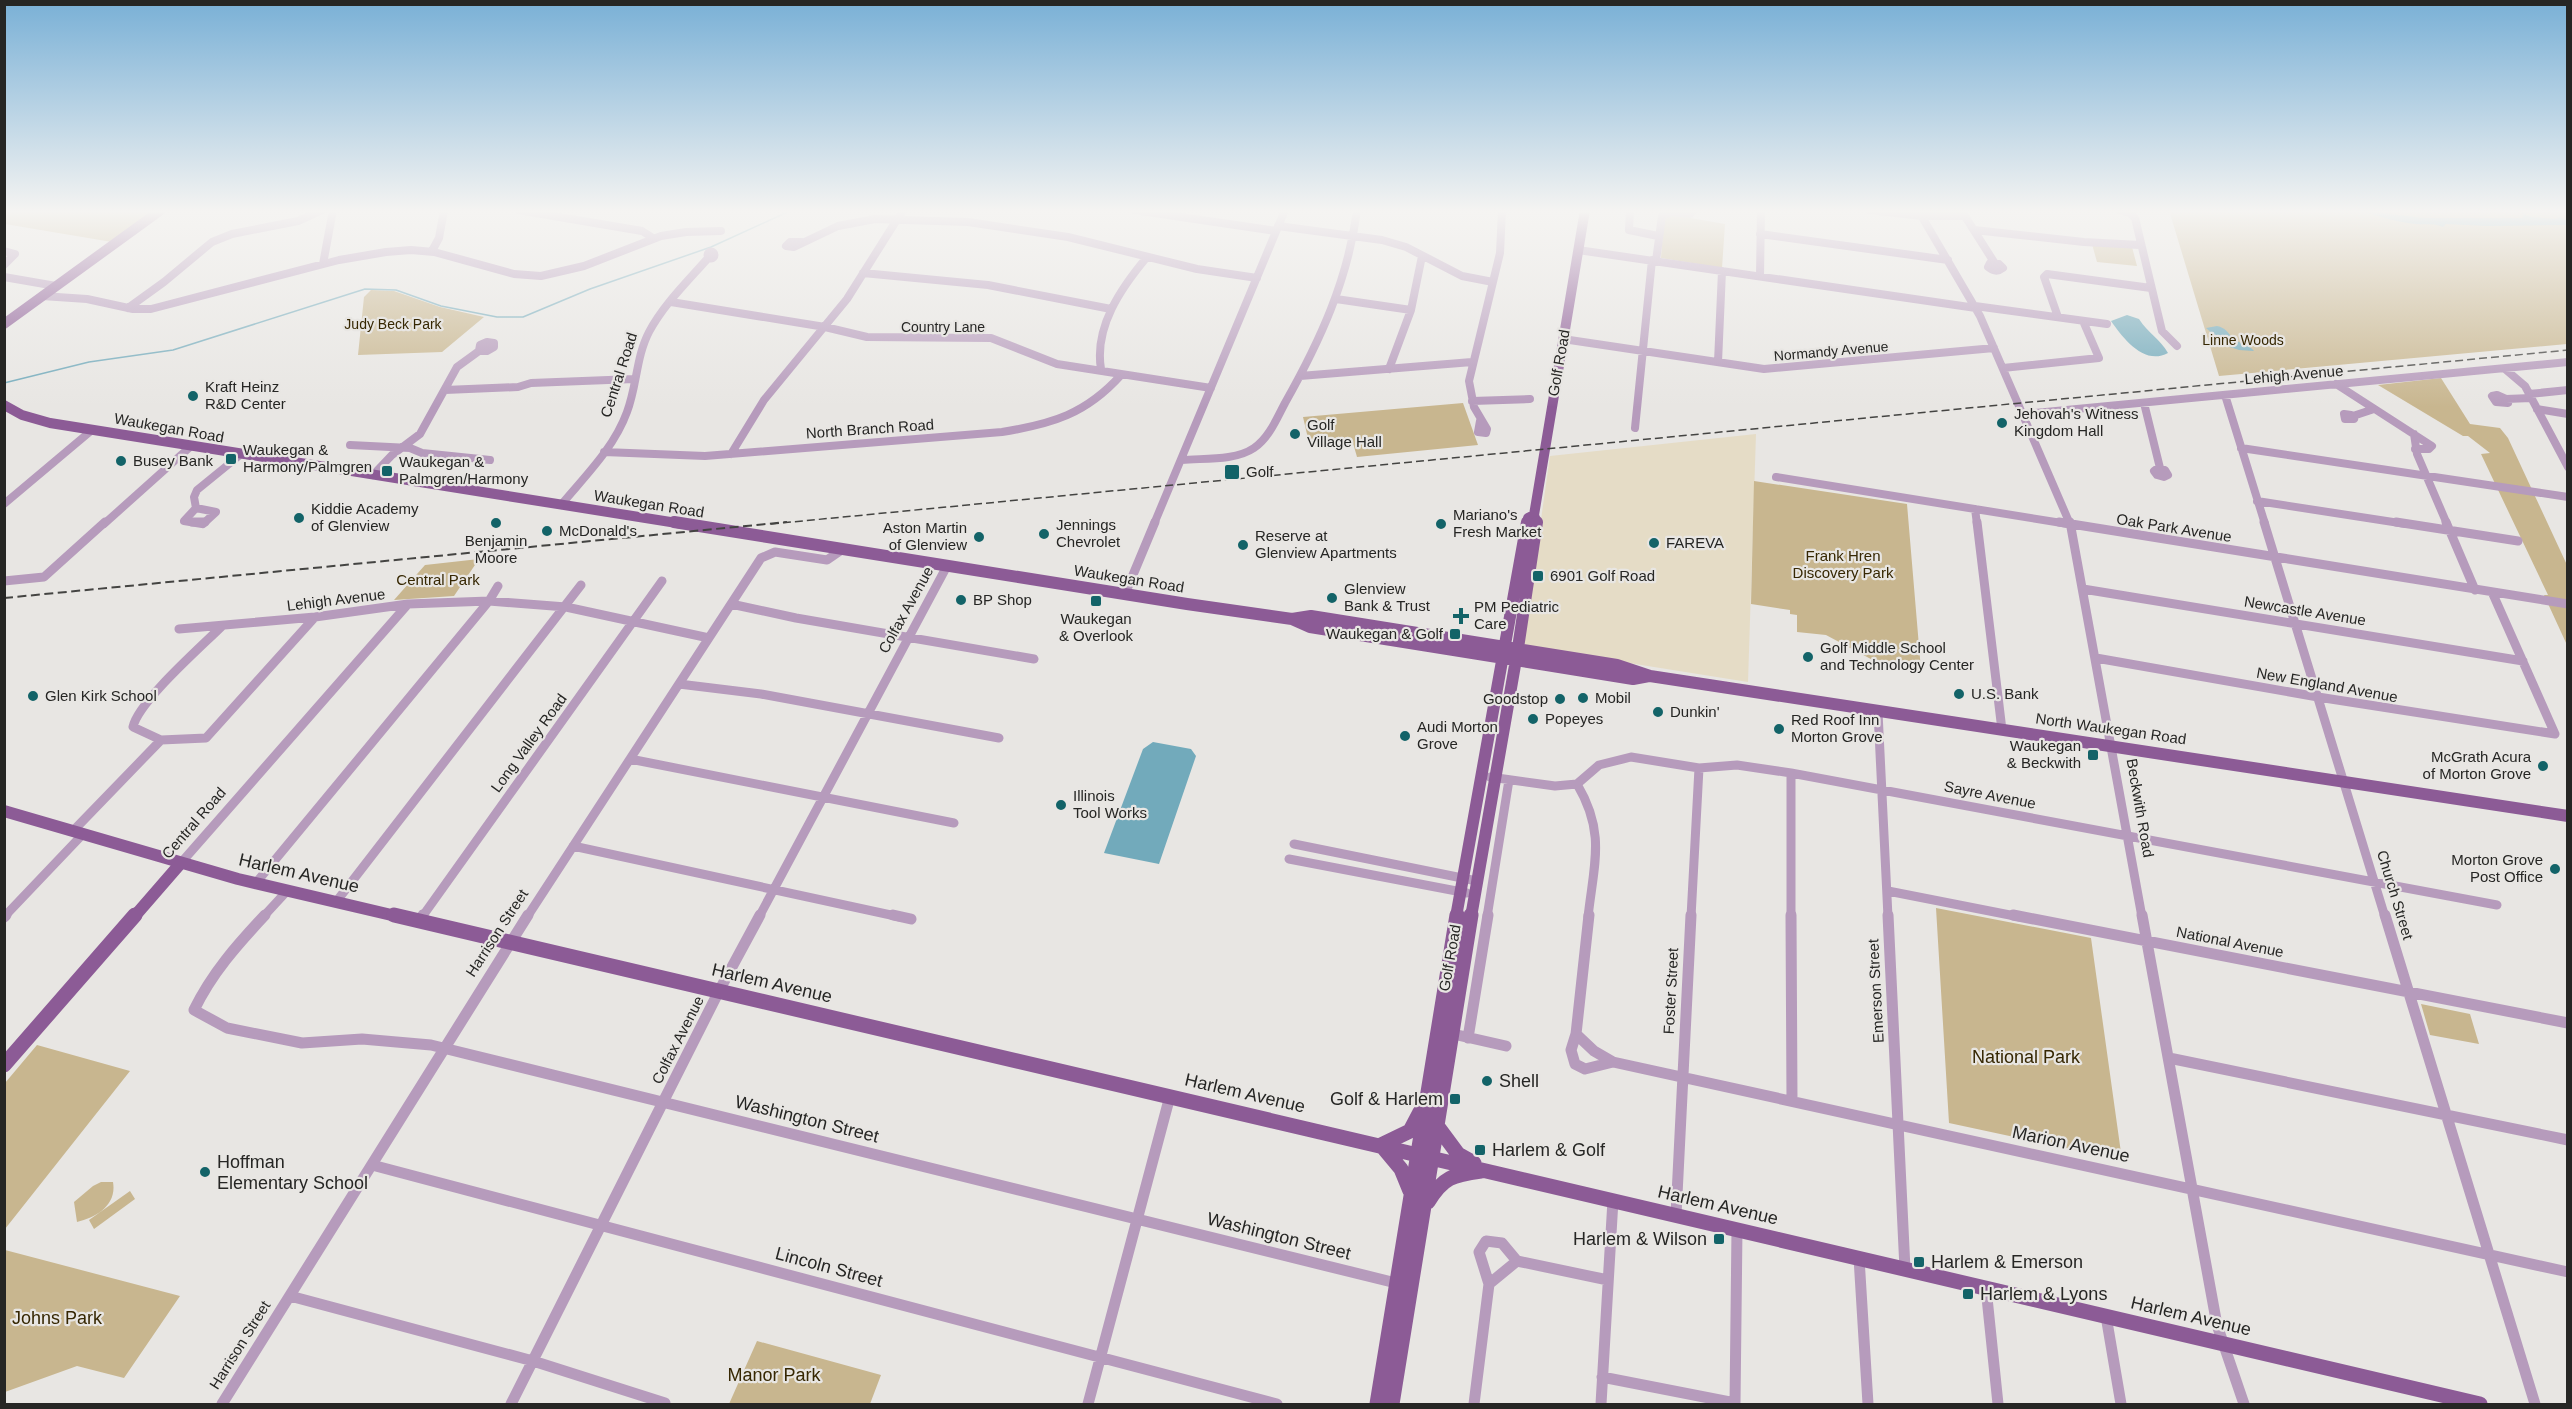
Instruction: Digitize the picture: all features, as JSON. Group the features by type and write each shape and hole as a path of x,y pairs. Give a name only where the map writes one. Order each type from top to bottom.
{"main road":[{"path":"4,324 70,276"},
{"name":"Golf Road","path":"1377,1404 1403,1285 1423,1211 1425,1103 1469,887 1537,521 1534,515 1574,276"},
{"name":"Waukegan Road","path":"5,408 31,418 190,447 1292,619 1310,627 1511,654"},
{"name":"North Waukegan Road","path":"1511,654 1633,679 1650,676 1878,712 2344,780 2568,816"},
{"name":"Harlem Avenue","path":"4,811 180,864 287,891 1425,1155 2480,1404"},
{"name":"Central Road","path":"4,1065 180,864"},
{"name":"Golf Road","path":"1392,1404 1411,1192 1438,1126 1453,1034 1469,887"},
{"path":"1411,1192 1401,1169 1381,1145 1410,1131 1425,1103"},
{"path":"1438,1126 1458,1154 1489,1170"},
{"path":"1423,1211 1437,1185 1451,1176 1489,1170"}],"street":[{"path":"128,308 171,276"},
{"path":"42,296 87,299 144,310 169,306 280,276"},
{"name":"Central Road","path":"561,505 604,452 625,416 640,353 649,334 694,276"},
{"path":"731,454 764,400 825,327 861,276"},
{"path":"908,276 994,285 1111,309"},
{"path":"1101,369 1101,348 1111,309 1132,276"},
{"path":"1125,594 1257,278 1244,276"},
{"path":"1182,460 1243,453 1253,450 1262,441 1300,376 1336,299 1343,276"},
{"path":"1389,369 1411,310 1418,276"},
{"path":"1462,276 1493,282"},
{"path":"1480,421 1468,388 1472,362 1494,276"},
{"path":"1635,428 1652,276"},
{"path":"1718,362 1722,276"},
{"path":"1760,276 2107,324"},
{"name":"Beckwith Road","path":"1957,276 1976,307 2071,525 2217,1325 2244,1404"},
{"path":"2045,276 2058,317"},
{"path":"2060,276 2151,288"},
{"path":"2148,276 2162,331 2177,346"},
{"path":"4,277 56,286"},
{"path":"1336,299 1411,310"},
{"name":"Country Lane","path":"672,302 881,338 991,338 1057,364 1101,369 1121,375 1211,388"},
{"path":"2002,368 2099,358 2083,321"},
{"name":"Normandy Avenue","path":"1563,339 1771,369 1994,348"},
{"path":"373,475 400,448 420,434 458,366 480,351"},
{"path":"1300,376 1472,362"},
{"name":"Lehigh Avenue","path":"2024,414 2568,362"},
{"path":"2505,369 2525,386 2564,454 2568,467"},
{"name":"North Branch Road","path":"604,452 681,457 731,454 971,435 1041,425 1082,410 1107,391 1121,375"},
{"path":"445,390 518,387 531,383 634,379"},
{"path":"2336,384 2432,446 2429,449 2415,449"},
{"path":"2506,399 2568,390"},
{"name":"Church Street","path":"2225,395 2535,1404"},
{"path":"1472,401 1530,399"},
{"path":"2144,403 2160,468"},
{"path":"2353,416 2374,409"},
{"path":"2537,409 2568,414"},
{"path":"4,504 92,430"},
{"path":"2414,434 2415,449 2475,590"},
{"path":"350,445 414,448 422,453 490,460"},
{"path":"4,581 44,577 190,447"},
{"path":"2241,448 2568,497"},
{"path":"196,508 194,497 197,490 240,455"},
{"name":"Oak Park Avenue","path":"1776,477 2568,604"},
{"path":"2258,501 2518,541"},
{"path":"1975,509 2001,730"},
{"name":"Harrison Street","path":"222,1404 510,942 761,558 768,553 824,560 843,549"},
{"name":"Colfax Avenue","path":"511,1404 719,991 947,566"},
{"name":"Long Valley Road","path":"419,921 636,621 662,581"},
{"path":"336,902 581,585"},
{"path":"256,883 489,601 498,586"},
{"name":"Newcastle Avenue","path":"2083,589 2523,661"},
{"path":"2492,592 2523,661"},
{"name":"Lehigh Avenue","path":"179,629 315,617 408,604 489,601 566,607 709,638"},
{"name":"Central Road","path":"180,864 408,604"},
{"path":"731,604 1034,659"},
{"path":"222,626 135,717 133,727 161,740 206,738 315,617"},
{"name":"New England Avenue","path":"2096,658 2318,697 2554,734 2523,661"},
{"path":"679,684 754,692 999,738"},
{"name":"Emerson Street","path":"1878,712 1905,1269"},
{"path":"4,917 161,740"},
{"name":"Sayre Avenue","path":"1577,783 1599,765 1631,758 1699,768 1737,765 1791,773 2497,906"},
{"path":"630,759 954,823"},
{"name":"Foster Street","path":"1676,1215 1699,768"},
{"path":"1791,773 1792,1101"},
{"path":"1488,776 1555,786 1577,783 1590,806 1597,835 1576,1034 1572,1050 1575,1064 1585,1069 1613,1062"},
{"path":"1468,1038 1509,780"},
{"path":"1294,844 1469,887"},
{"path":"573,846 911,919"},
{"path":"1289,858 1469,887"},
{"name":"Washington Street","path":"287,891 220,966 203,988 194,1010 227,1028 302,1042 362,1039 403,1041 444,1048 1403,1285"},
{"name":"National Avenue","path":"1888,891 2568,1023"},
{"path":"1453,1034 1506,1046"},
{"name":"Marion Avenue","path":"1576,1034 1594,1051 1613,1062 2568,1272"},
{"path":"2169,1058 2568,1140"},
{"path":"1088,1404 1170,1096"},
{"name":"Lincoln Street","path":"372,1165 1277,1404"},
{"path":"1600,1404 1613,1200"},
{"path":"1602,1377 1735,1404 1737,1229"},
{"path":"1474,1404 1489,1284 1479,1252 1486,1241 1502,1243 1517,1261 1608,1280"},
{"path":"1859,1258 1868,1404"},
{"path":"1489,1284 1517,1261"},
{"path":"1986,1288 1998,1404"},
{"path":"290,1296 533,1361 665,1404"},
{"path":"2106,1316 2121,1404"}],"shaded area":[{"path":"1756,434 1748,682 1523,646 1550,456"}],"green space":[{"name":"Linne Woods","path":"2189,276 2567,276 2567,344 2219,376"},
{"name":"Judy Beck Park","path":"371,290 394,291 440,307 484,317 442,352 358,355 364,297"},
{"path":"2441,378 2470,424 2500,428 2508,438 2567,565 2567,645 2544,595 2548,595 2481,454 2490,453 2468,436 2463,436 2378,385"},
{"path":"1463,403 1478,445 1357,457 1353,443 1310,447 1303,417"},
{"name":"Frank Hren Discovery Park","path":"1754,481 1907,504 1921,670 1882,665 1826,635 1797,632 1797,615 1790,614 1790,610 1751,604"},
{"name":"Central Park","path":"479,559 454,596 394,600 425,565"},
{"name":"National Park","path":"1936,908 2091,938 2122,1160 1949,1123"},
{"path":"2421,1004 2470,1014 2479,1044 2430,1035"},
{"path":"37,1045 130,1071 5,1229 5,1083"},
{"path":"101,1182 113,1182 112,1197 109,1203 92,1217 77,1222 74,1202"},
{"path":"130,1191 135,1199 94,1229 89,1220"},
{"name":"Johns Park","path":"5,1250 180,1296 124,1378 77,1366 5,1392"},
{"name":"Manor Park","path":"757,1341 881,1375 870,1404 729,1404"}],"water":[{"path":"2127,315 2139,319 2168,353 2151,356 2128,342 2111,321"},
{"path":"2217,326 2254,351 2239,350 2215,342 2213,334 2206,328"},
{"path":"1153,742 1191,749 1196,756 1159,864 1104,853 1143,749"}],"waterway":[{"path":"4,383 89,362 173,350 365,289 396,290 441,306 497,317 523,317 628,276"}],"railway":[{"path":"771,524 2568,350"},
{"path":"4,598 787,522"}],"place":[{"name":"Kraft Heinz R&D Center","path":"193,396"},
{"name":"Jehovah's Witness Kingdom Hall","path":"2002,423"},
{"name":"Golf Village Hall","path":"1295,434"},
{"name":"Waukegan & Harmony/Palmgren","path":"231,459"},
{"name":"Busey Bank","path":"121,461"},
{"name":"Waukegan & Palmgren/Harmony","path":"387,471"},
{"name":"Golf","path":"1232,472"},
{"name":"Kiddie Academy of Glenview","path":"299,518"},
{"name":"Benjamin Moore","path":"496,523"},
{"name":"Mariano's Fresh Market","path":"1441,524"},
{"name":"McDonald's","path":"547,531"},
{"name":"Jennings Chevrolet","path":"1044,534"},
{"name":"Aston Martin of Glenview","path":"979,537"},
{"name":"FAREVA","path":"1654,543"},
{"name":"Reserve at Glenview Apartments","path":"1243,545"},
{"name":"6901 Golf Road","path":"1538,576"},
{"name":"Glenview Bank & Trust","path":"1332,598"},
{"name":"BP Shop","path":"961,600"},
{"name":"Waukegan & Overlook","path":"1096,601"},
{"name":"PM Pediatric Care","path":"1461,616"},
{"name":"Waukegan & Golf","path":"1455,634"},
{"name":"Golf Middle School and Technology Center","path":"1808,657"},
{"name":"U.S. Bank","path":"1959,694"},
{"name":"Glen Kirk School","path":"33,696"},
{"name":"Mobil","path":"1583,698"},
{"name":"Goodstop","path":"1560,699"},
{"name":"Dunkin'","path":"1658,712"},
{"name":"Popeyes","path":"1533,719"},
{"name":"Red Roof Inn Morton Grove","path":"1779,729"},
{"name":"Audi Morton Grove","path":"1405,736"},
{"name":"Waukegan & Beckwith","path":"2093,755"},
{"name":"McGrath Acura of Morton Grove","path":"2543,766"},
{"name":"Illinois Tool Works","path":"1061,805"},
{"name":"Morton Grove Post Office","path":"2555,869"},
{"name":"Shell","path":"1487,1081"},
{"name":"Golf & Harlem","path":"1455,1099"},
{"name":"Harlem & Golf","path":"1480,1150"},
{"name":"Hoffman Elementary School","path":"205,1172"},
{"name":"Harlem & Wilson","path":"1719,1239"},
{"name":"Harlem & Emerson","path":"1919,1262"},
{"name":"Harlem & Lyons","path":"1968,1294"}]}
